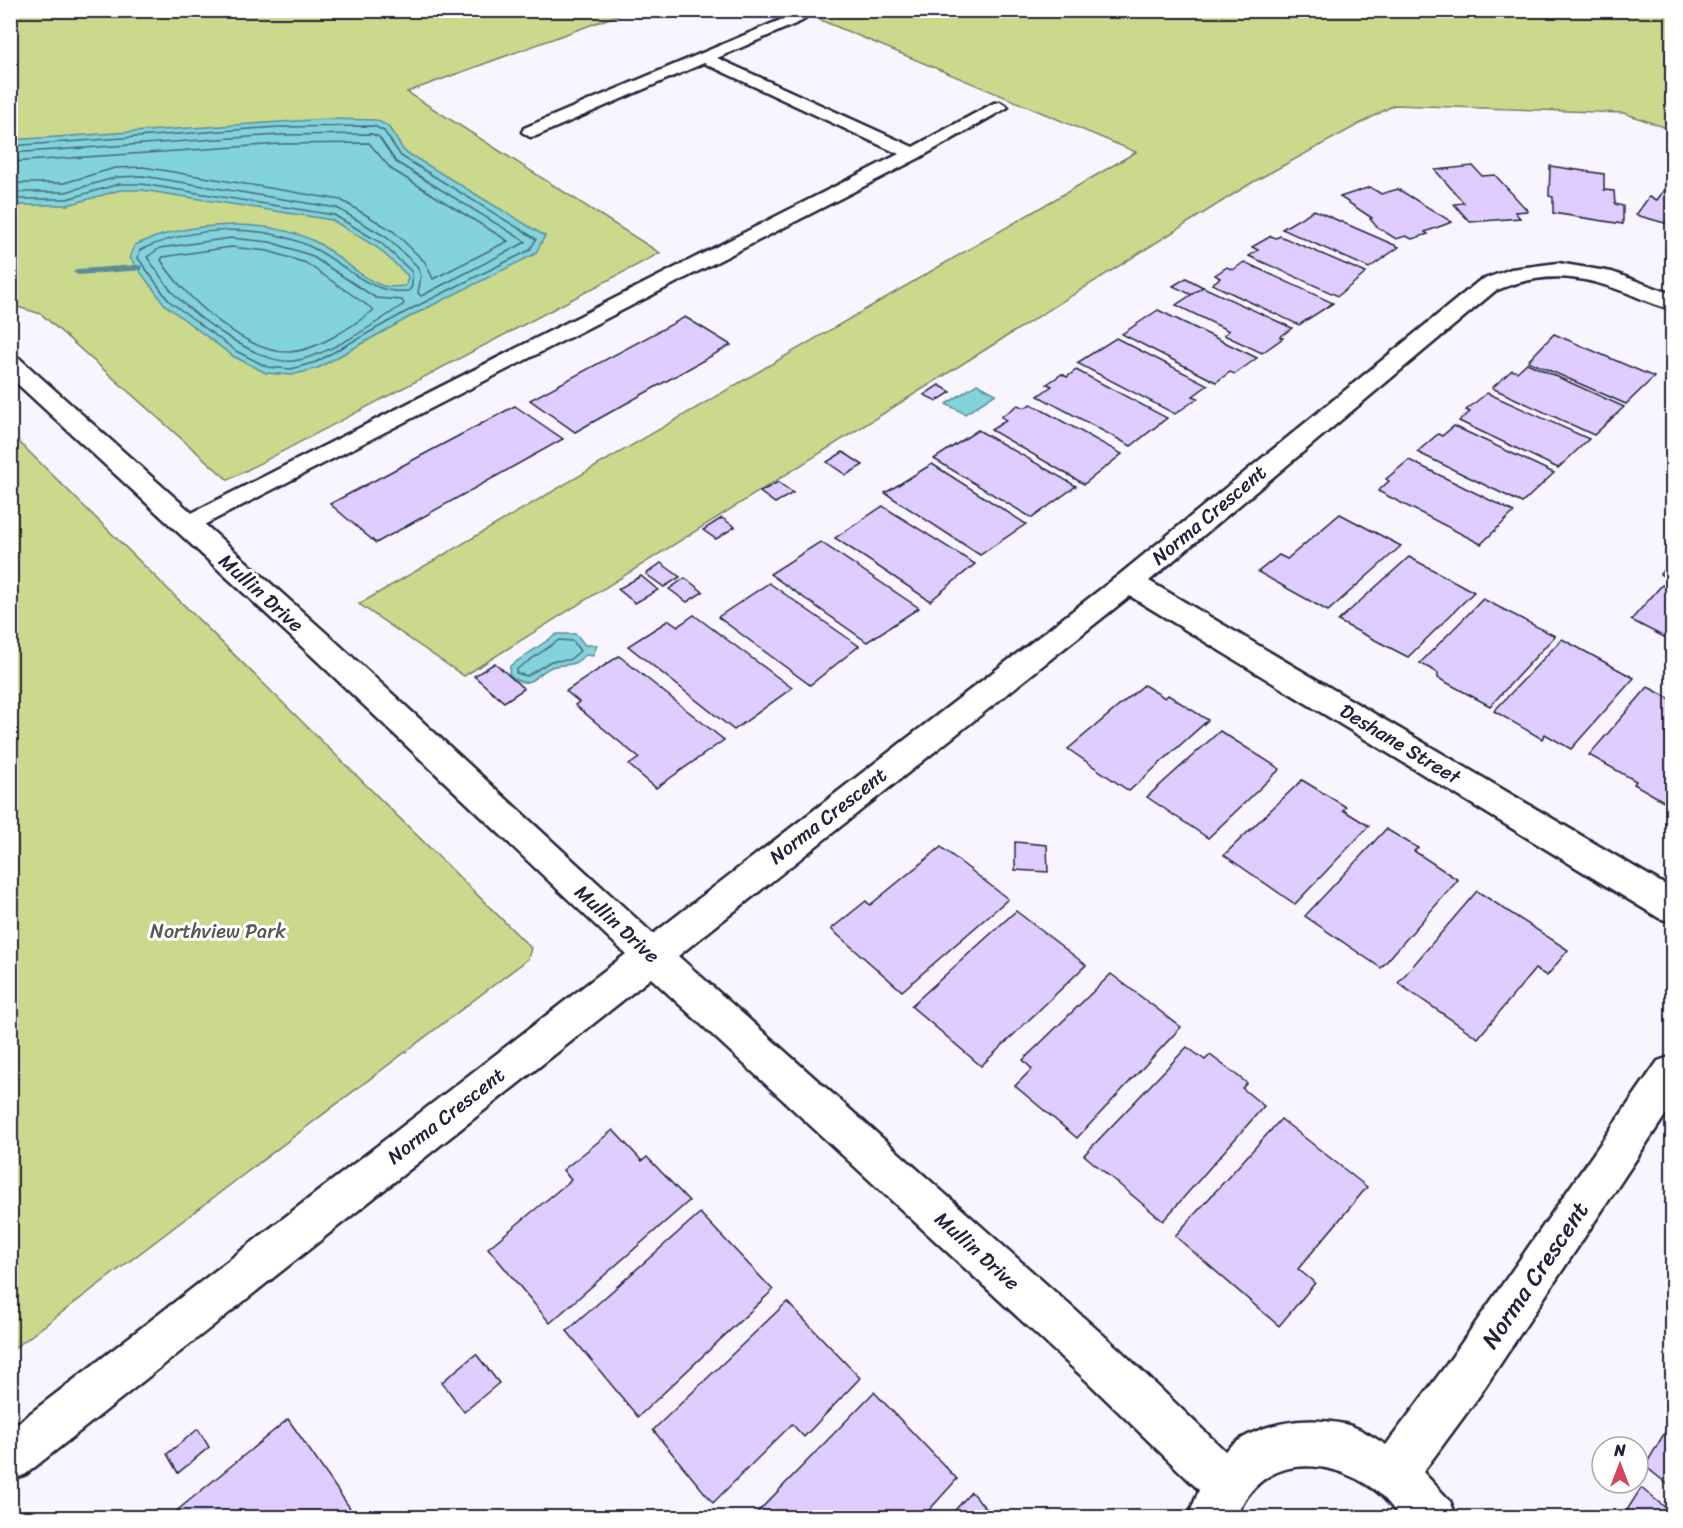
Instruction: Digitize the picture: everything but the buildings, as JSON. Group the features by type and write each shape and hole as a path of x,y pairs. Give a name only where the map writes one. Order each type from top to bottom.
{"street":[{"name":"Norma Crescent","path":"10,1458 1128,582 1482,290 1503,278 1540,270 1582,271 1607,276 1672,302"},
{"name":"Mullin Drive","path":"10,363 324,649 651,955 1104,1366 1219,1501"},
{"name":"Deshane Street","path":"1128,582 1672,907"},
{"name":"Norma Crescent","path":"1393,1474 1463,1380 1672,1074"},
{"path":"1219,1501 1253,1457 1295,1442 1345,1447 1393,1474 1433,1518"}],"lane":[{"path":"530,132 797,18"},
{"path":"705,58 913,154"},
{"path":"186,525 913,154 1000,107"}],"green space":[{"path":"10,11 629,11 407,92 660,253 228,480 41,314 11,305"},
{"path":"799,11 1672,11 1672,130 1624,113 1394,105 1253,182 464,676 359,604 1136,152"},
{"name":"Northview Park","path":"11,434 531,948 528,959 11,1351"}],"water":[{"path":"327,119 376,120 388,126 404,151 545,236 535,254 415,314 318,368 292,375 266,373 233,356 165,305 130,258 135,245 155,237 202,227 251,226 298,234 318,243 368,279 383,286 406,286 408,276 378,248 332,220 142,190 120,190 68,205 11,205 11,140"},
{"path":"977,384 996,394 965,414 946,404"},
{"path":"557,634 576,634 585,645 597,645 593,656 586,655 568,665 548,668 528,682 517,680 509,674 510,666"}],"waterway":[{"path":"78,272 138,268"}]}
